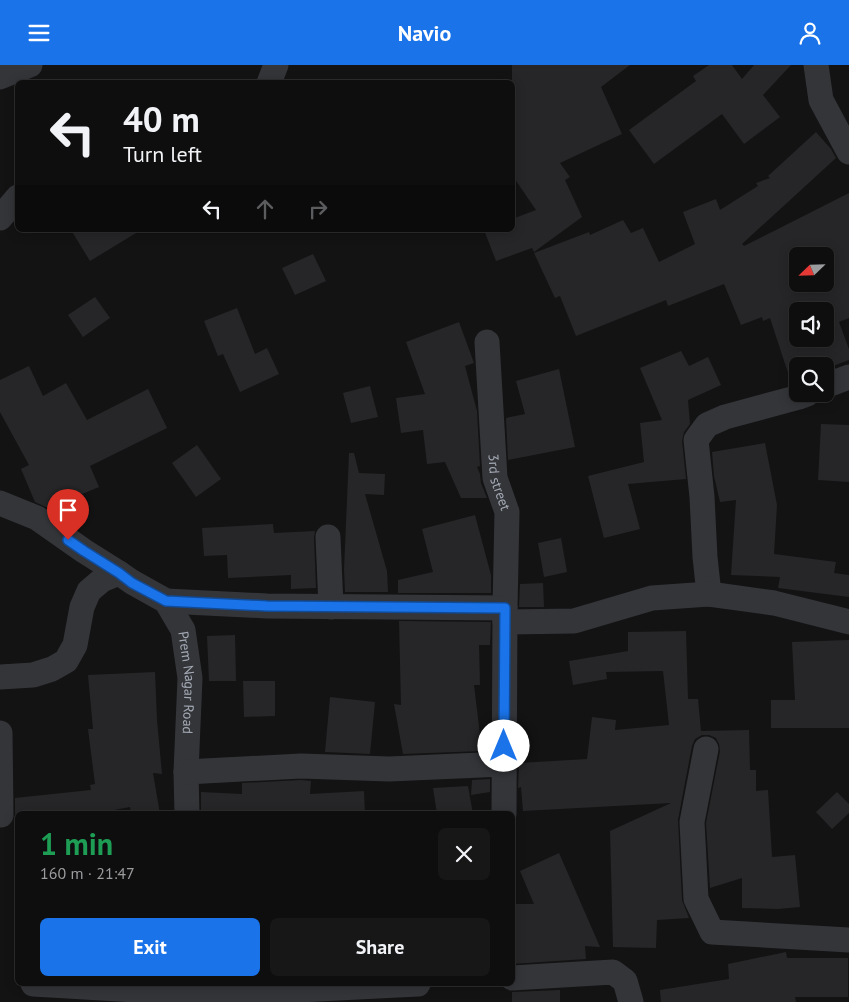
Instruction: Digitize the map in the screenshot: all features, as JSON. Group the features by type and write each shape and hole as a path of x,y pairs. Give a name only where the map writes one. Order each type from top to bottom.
{"street":[{"path":"0,77 30,65"},
{"path":"270,80 276,65"},
{"path":"816,65 821,100 849,152"},
{"path":"0,218 15,200"},
{"name":"3rd street","path":"487,342 495,478 507,513 504,811"},
{"path":"834,383 849,377"},
{"path":"709,593 696,440 707,425 725,417 789,400"},
{"path":"0,503 37,518 132,583 166,601 505,615 574,621 652,598 709,593 774,603 849,622"},
{"path":"328,537 331,607"},
{"path":"0,677 33,675 52,669 66,661 75,645 82,607 89,591 102,581 119,573"},
{"name":"Prem Nagar Road","path":"166,601 184,630 190,678 186,772 187,811"},
{"path":"0,733 1,815"},
{"path":"706,749 692,822 696,899 712,932 849,940"},
{"path":"186,772 300,767 389,769 504,764"},
{"path":"515,978 613,972 626,981 631,1002"},
{"path":"63,986 170,993 374,986"},
{"path":"412,986 413,1002"}],"building":[{"path":"512,65 630,65 601,87 622,134 560,163 570,177 565,180 582,217 534,252 532,248 496,261 485,232 515,232 515,218 536,210 515,179 515,80 512,80"},
{"path":"709,65 732,65 742,79 754,65 791,65 763,95 780,117 744,144 722,114 654,164 629,130 696,81 693,76"},
{"path":"816,132 831,149 836,158 742,244 744,246 849,193 849,318 839,322 849,349 849,360 834,366 834,357 789,357 789,376 770,318 763,321 762,317 741,325 724,284 668,306 666,300 576,336 560,296 555,298 534,253 589,232 590,235 623,220 631,233 643,228 659,262 695,244 683,212 716,199 720,210 758,186 756,183 770,178 768,176"},
{"path":"72,232 138,232 90,261"},
{"path":"313,254 326,281 295,295 282,268"},
{"path":"95,297 110,318 83,337 68,315"},
{"path":"237,308 255,354 267,348 279,374 240,392 223,354 218,356 204,321"},
{"path":"459,322 474,363 465,366 477,411 480,466 477,467 487,498 461,498 445,462 427,464 423,430 401,433 396,398 425,394 406,342"},
{"path":"681,351 689,366 708,357 721,385 688,400 690,424 684,432 682,441 686,479 628,484 640,529 604,538 588,476 644,462 640,423 662,420 640,368"},
{"path":"29,366 43,396 66,383 87,420 148,389 167,428 90,466 99,487 48,508 35,502 21,469 29,465 0,412 0,380"},
{"path":"559,369 575,447 508,460 506,418 525,414 516,381"},
{"path":"370,386 378,417 351,423 343,393"},
{"path":"821,424 849,425 849,482 818,480"},
{"path":"765,443 777,505 774,554 836,562 834,573 849,575 849,597 778,588 780,577 731,575 736,500 720,502 714,476 712,452"},
{"path":"197,445 221,479 196,497 172,463"},
{"path":"349,453 354,453 359,473 385,474 384,495 365,494 387,571 388,592 345,592 344,569"},
{"path":"475,515 491,575 491,593 398,593 398,580 433,572 422,529"},
{"path":"273,524 274,533 315,531 316,588 291,589 291,575 228,578 227,555 204,556 202,528"},
{"path":"561,538 567,572 544,577 538,543"},
{"path":"543,583 544,607 519,607 520,584"},
{"path":"399,621 491,622 490,645 479,645 480,685 474,685 482,751 403,754 394,704 401,705"},
{"path":"686,631 688,699 698,699 701,731 749,730 750,770 756,770 756,791 768,790 772,857 795,855 800,907 778,909 742,908 742,878 710,888 706,823 720,751 716,738 702,735 695,739 692,746 678,820 682,900 689,918 657,920 656,948 613,947 610,831 671,803 523,811 521,787 518,788 519,763 587,759 592,717 616,720 615,730 669,725 663,671 606,672 607,679 573,685 569,661 628,651 628,632"},
{"path":"235,635 236,681 209,681 207,636"},
{"path":"849,640 849,728 771,728 771,700 795,700 792,642"},
{"path":"155,672 162,774 153,773 159,811 131,811 130,807 109,811 15,811 15,798 91,790 90,785 95,784 88,729 93,729 88,675"},
{"path":"243,681 275,681 275,716 244,717"},
{"path":"330,697 375,702 370,754 325,752"},
{"path":"490,779 490,792 471,795 472,780"},
{"path":"301,780 311,781 310,794 364,791 365,811 201,811 201,792 242,794 242,783"},
{"path":"468,786 472,811 437,811 433,788"},
{"path":"837,792 849,804 849,813 832,829 816,812"},
{"path":"559,853 600,947 585,946 586,959 515,964 515,904 534,904 520,871"},
{"path":"786,952 787,958 848,958 848,997 795,997 796,1002 661,1002 660,990 729,979 728,964"},
{"path":"560,990 560,1002 512,1002 512,992"}],"route":[{"path":"68,540 132,583 166,601 267,606 505,608 504,746"}]}
